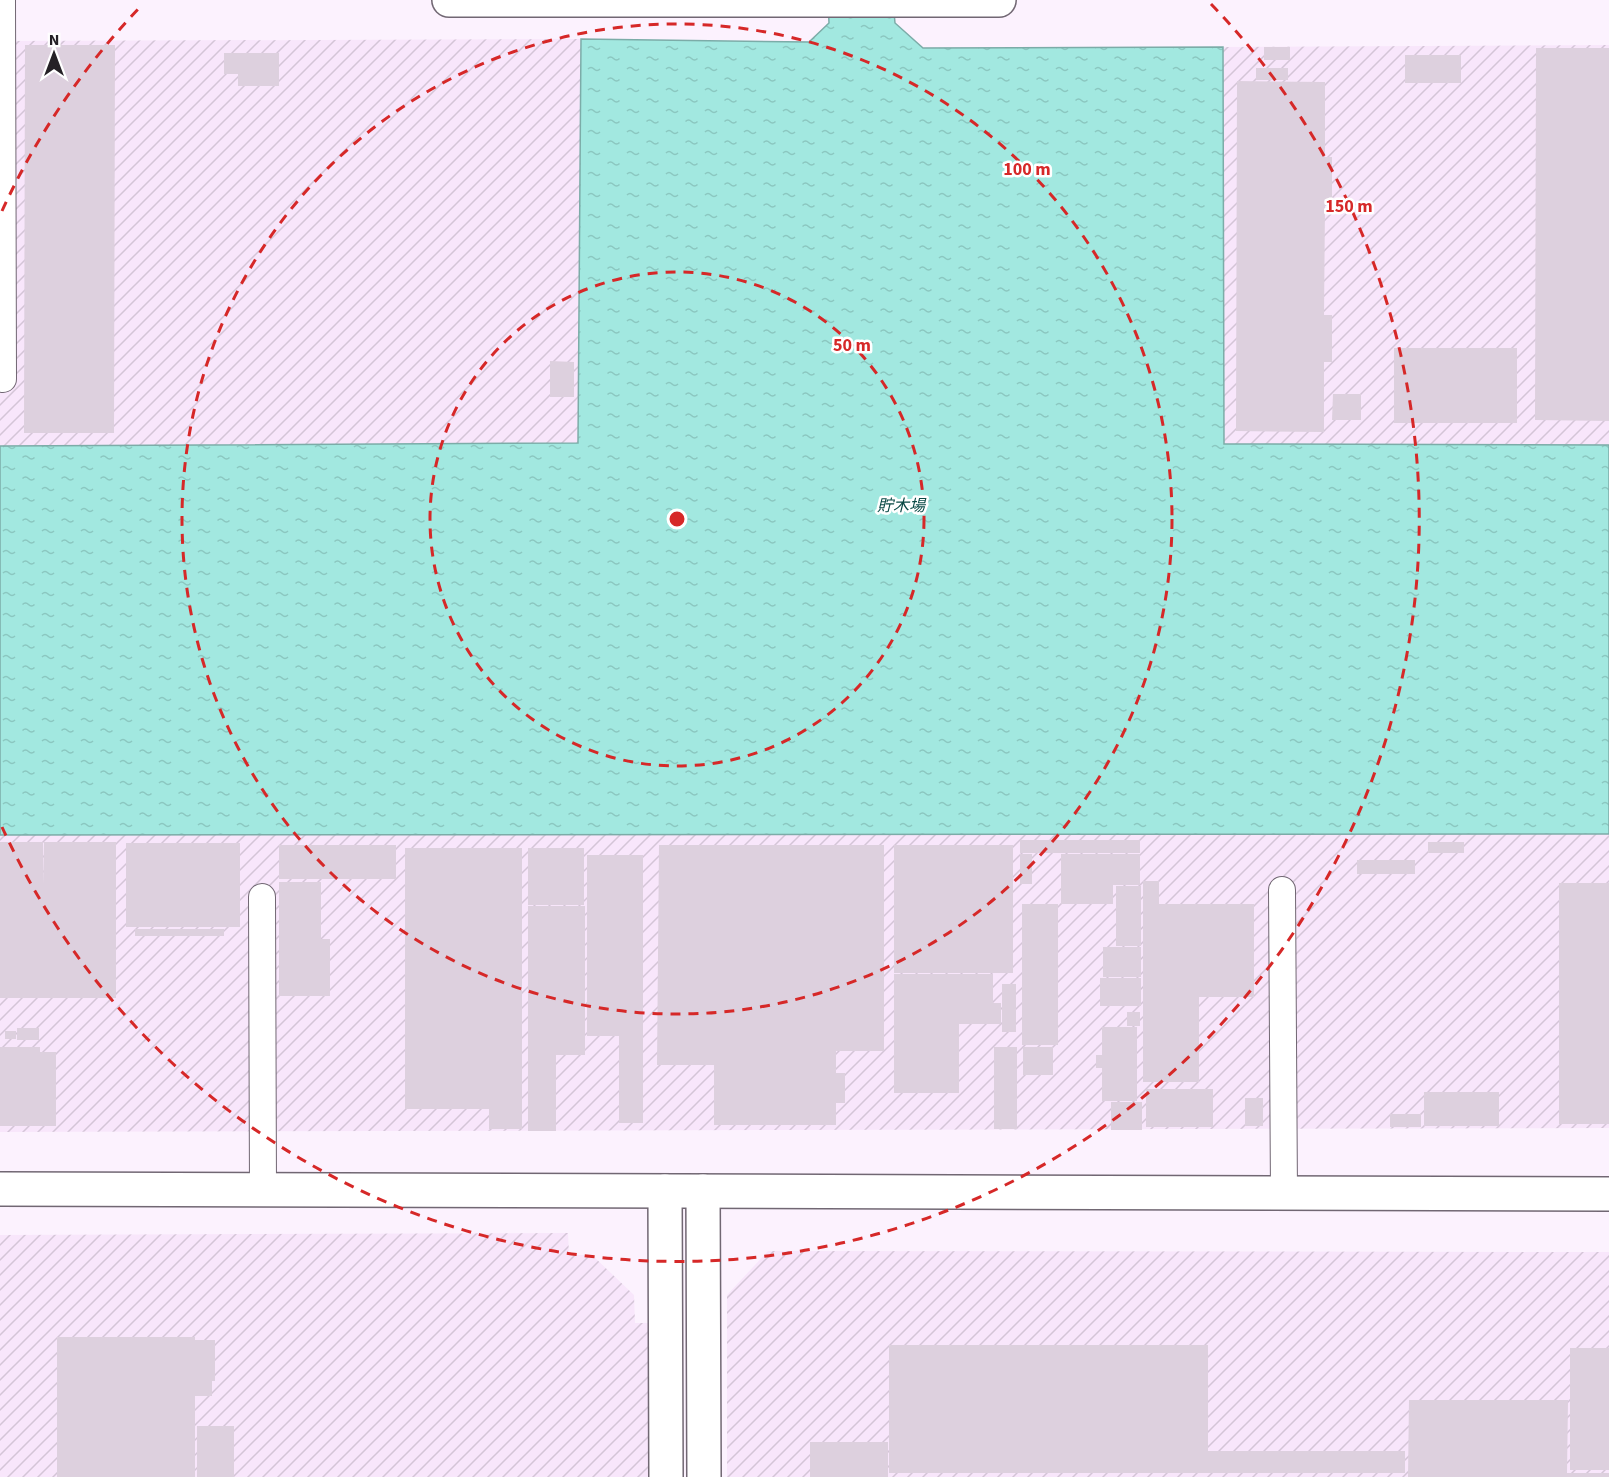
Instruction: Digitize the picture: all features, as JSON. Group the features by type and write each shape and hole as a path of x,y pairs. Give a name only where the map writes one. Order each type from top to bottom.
{"street":[{"path":"2,0 3,379"},
{"path":"449,0 999,0"},
{"path":"1282,890 1284,1193"},
{"path":"261,897 263,1190"},
{"path":"0,1189 1609,1194"},
{"path":"665,1191 666,1477"},
{"path":"703,1191 704,1477"}],"shaded area":[{"path":"581,39 578,443 0,446 0,41"},
{"path":"1609,45 1609,445 1224,444 1223,47"},
{"path":"1609,834 1609,1128 0,1132 0,835"},
{"path":"568,1233 569,1255 592,1255 634,1295 635,1323 649,1323 651,1477 0,1477 0,1235"},
{"path":"768,1251 1609,1252 1609,1477 727,1477 727,1295"}],"water":[{"name":"貯木場","path":"828,0 893,0 895,23 923,48 1223,47 1224,444 1609,445 1609,834 0,835 0,446 578,443 581,39 809,42 829,23"}],"building":[{"path":"25,45 115,45 114,433 24,433"},
{"path":"1264,47 1290,47 1290,60 1264,60"},
{"path":"1536,48 1609,48 1609,421 1535,420"},
{"path":"224,53 279,53 279,86 238,86 238,74 224,74"},
{"path":"1405,55 1461,55 1461,83 1405,83"},
{"path":"1256,68 1288,68 1288,80 1256,80"},
{"path":"1237,81 1325,82 1325,157 1332,157 1332,206 1325,206 1324,315 1332,315 1332,362 1324,362 1324,432 1236,431"},
{"path":"1394,348 1517,348 1517,423 1394,423"},
{"path":"550,361 574,362 574,397 550,397"},
{"path":"1333,394 1361,394 1361,420 1332,420"},
{"path":"1020,840 1140,840 1140,853 1020,853"},
{"path":"0,842 43,842 43,884 44,842 116,842 116,998 0,998"},
{"path":"1428,842 1464,842 1464,853 1428,853"},
{"path":"126,843 240,843 240,927 126,927"},
{"path":"279,845 396,845 396,879 279,879"},
{"path":"659,845 884,845 884,1051 836,1051 836,1073 845,1073 845,1103 836,1103 836,1125 714,1125 714,1065 657,1065"},
{"path":"894,845 1013,845 1013,973 894,973"},
{"path":"405,848 522,848 522,1129 489,1129 489,1109 405,1109"},
{"path":"528,848 584,848 584,905 528,905"},
{"path":"1020,854 1032,854 1032,884 1020,884"},
{"path":"1061,854 1140,854 1140,885 1113,885 1113,904 1061,904"},
{"path":"587,855 643,855 643,1123 619,1123 619,1036 587,1036"},
{"path":"1357,860 1415,860 1415,874 1357,874"},
{"path":"1143,881 1159,881 1159,904 1254,904 1254,997 1199,997 1199,1082 1143,1082"},
{"path":"279,882 321,882 321,939 330,939 330,996 279,996"},
{"path":"1559,883 1609,883 1609,1124 1559,1124"},
{"path":"1116,886 1141,886 1141,946 1116,946"},
{"path":"1022,904 1058,904 1058,1045 1022,1045"},
{"path":"528,906 585,906 585,1055 556,1055 556,1131 528,1131"},
{"path":"135,929 224,929 224,936 135,936"},
{"path":"1103,947 1141,947 1141,977 1103,977"},
{"path":"894,974 993,974 993,1003 1001,1003 1001,1024 959,1024 959,1093 894,1093"},
{"path":"1100,978 1141,978 1141,1006 1100,1006"},
{"path":"1002,984 1016,984 1016,1032 1002,1032"},
{"path":"1127,1012 1140,1012 1140,1026 1127,1026"},
{"path":"1102,1027 1137,1027 1137,1101 1102,1101 1102,1068 1096,1068 1096,1055 1102,1055"},
{"path":"17,1028 39,1028 39,1040 17,1040"},
{"path":"5,1031 16,1031 16,1039 5,1039"},
{"path":"0,1047 40,1047 40,1052 56,1052 56,1126 0,1126"},
{"path":"994,1047 1017,1047 1017,1129 994,1129"},
{"path":"1023,1047 1053,1047 1053,1075 1023,1075"},
{"path":"1146,1089 1213,1089 1213,1127 1146,1127"},
{"path":"1424,1092 1499,1092 1499,1126 1424,1126"},
{"path":"1245,1098 1263,1098 1263,1126 1245,1126"},
{"path":"1111,1102 1142,1102 1142,1130 1111,1130"},
{"path":"1390,1114 1421,1114 1421,1127 1390,1127"},
{"path":"57,1337 195,1337 195,1340 215,1340 215,1381 212,1381 212,1396 195,1396 195,1477 57,1477"},
{"path":"889,1345 1208,1345 1208,1451 1405,1451 1405,1473 889,1473"},
{"path":"1570,1348 1609,1348 1609,1470 1570,1470"},
{"path":"1409,1400 1568,1400 1567,1473 1609,1473 1609,1477 1408,1477"},
{"path":"197,1426 234,1426 234,1477 197,1477"},
{"path":"810,1442 888,1442 888,1477 810,1477"}]}
